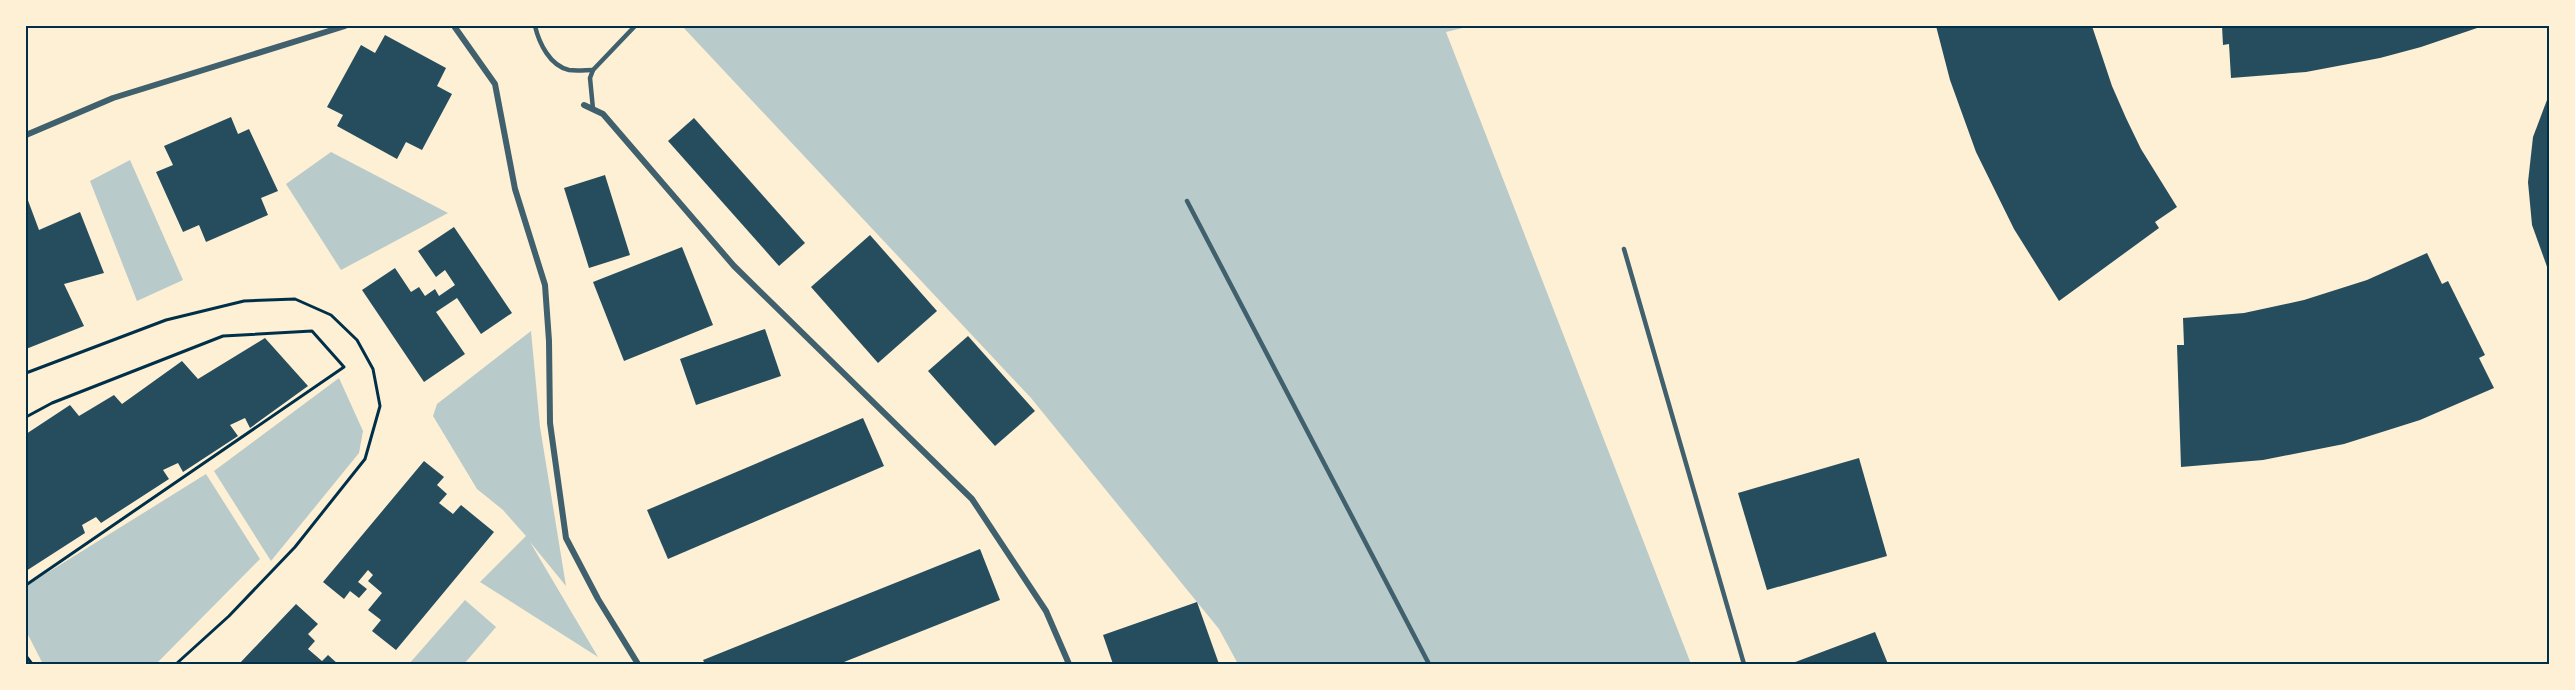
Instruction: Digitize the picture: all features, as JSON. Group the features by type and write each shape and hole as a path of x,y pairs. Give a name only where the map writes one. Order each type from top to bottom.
{"street":[{"path":"26,135 113,98 345,26"},
{"path":"454,26 495,84 515,189 545,285 549,341 550,423 566,538 598,599 638,664"},
{"path":"584,105 603,114 734,266 972,499 1046,611 1069,664"}],"lane":[{"path":"536,26 539,41 557,64 569,70 593,70"},
{"path":"593,109 591,78 593,70 634,26"},
{"path":"1187,201 1429,664"},
{"path":"1624,249 1744,664"}],"path":[{"path":"26,373 166,320 244,301 295,299 331,315 357,340 373,369 380,406 365,459 295,547 229,615 176,664"},
{"path":"26,417 52,403 223,336 312,332 344,367 26,585"},
{"path":"26,656 32,664"}],"shaded area":[{"path":"682,26 1471,26 1446,32 1691,664 1238,664 1219,629 1031,398"},
{"path":"331,152 448,213 341,270 286,184"},
{"path":"130,160 183,280 137,301 90,181"},
{"path":"531,331 540,427 566,586 530,542 598,657 480,582 526,536 503,510 477,489 433,416 437,404"},
{"path":"339,378 363,431 359,453 271,561 214,471"},
{"path":"206,474 260,559 156,664 43,664 26,631 26,586"},
{"path":"465,600 496,627 464,664 409,664"}],"building":[{"path":"1936,26 2092,26 2112,86 2126,118 2141,149 2177,207 2155,222 2159,228 2059,301 2014,229 1976,152 1950,80"},
{"path":"2222,26 2483,26 2380,58 2306,72 2231,78 2229,44 2223,45"},
{"path":"385,35 446,68 437,86 452,94 422,150 406,142 397,159 337,126 343,115 327,107 361,45 375,53"},
{"path":"2550,92 2550,275 2532,225 2528,182 2533,137"},
{"path":"231,117 238,134 249,129 278,191 261,198 268,215 206,242 199,225 183,232 156,172 173,165 164,146"},
{"path":"694,118 805,243 779,266 668,141"},
{"path":"605,175 630,255 589,268 564,188"},
{"path":"26,195 39,230 80,212 104,273 64,284 84,326 26,349"},
{"path":"454,227 512,313 481,334 457,298 436,312 465,354 424,382 362,290 395,268 411,292 419,287 425,296 435,289 439,296 455,285 445,270 436,277 418,251"},
{"path":"870,235 937,311 878,363 811,287"},
{"path":"682,247 713,325 624,361 593,282"},
{"path":"2427,253 2442,284 2448,281 2485,355 2479,358 2494,388 2420,420 2344,444 2263,460 2181,467 2177,345 2184,345 2183,318 2244,313 2304,300 2367,280"},
{"path":"765,329 781,376 696,405 680,359"},
{"path":"968,336 1035,411 995,446 928,371"},
{"path":"265,338 308,386 250,428 245,418 230,425 238,436 183,472 178,463 163,470 169,479 101,523 96,517 82,525 85,533 26,571 26,434 70,405 79,416 114,395 122,404 182,361 198,379"},
{"path":"863,418 884,466 668,559 647,510"},
{"path":"1859,458 1887,556 1767,590 1738,493"},
{"path":"424,461 444,477 437,485 447,494 439,503 453,514 461,505 494,532 396,650 372,631 381,620 368,610 382,593 368,581 373,575 368,570 358,582 367,589 359,598 350,591 344,599 323,582"},
{"path":"980,549 1000,600 839,664 705,664 703,660"},
{"path":"1197,602 1219,664 1113,664 1103,635"},
{"path":"296,604 318,624 308,634 315,641 308,649 322,661 328,655 338,664 239,664"},
{"path":"1875,632 1888,664 1790,664"}]}
